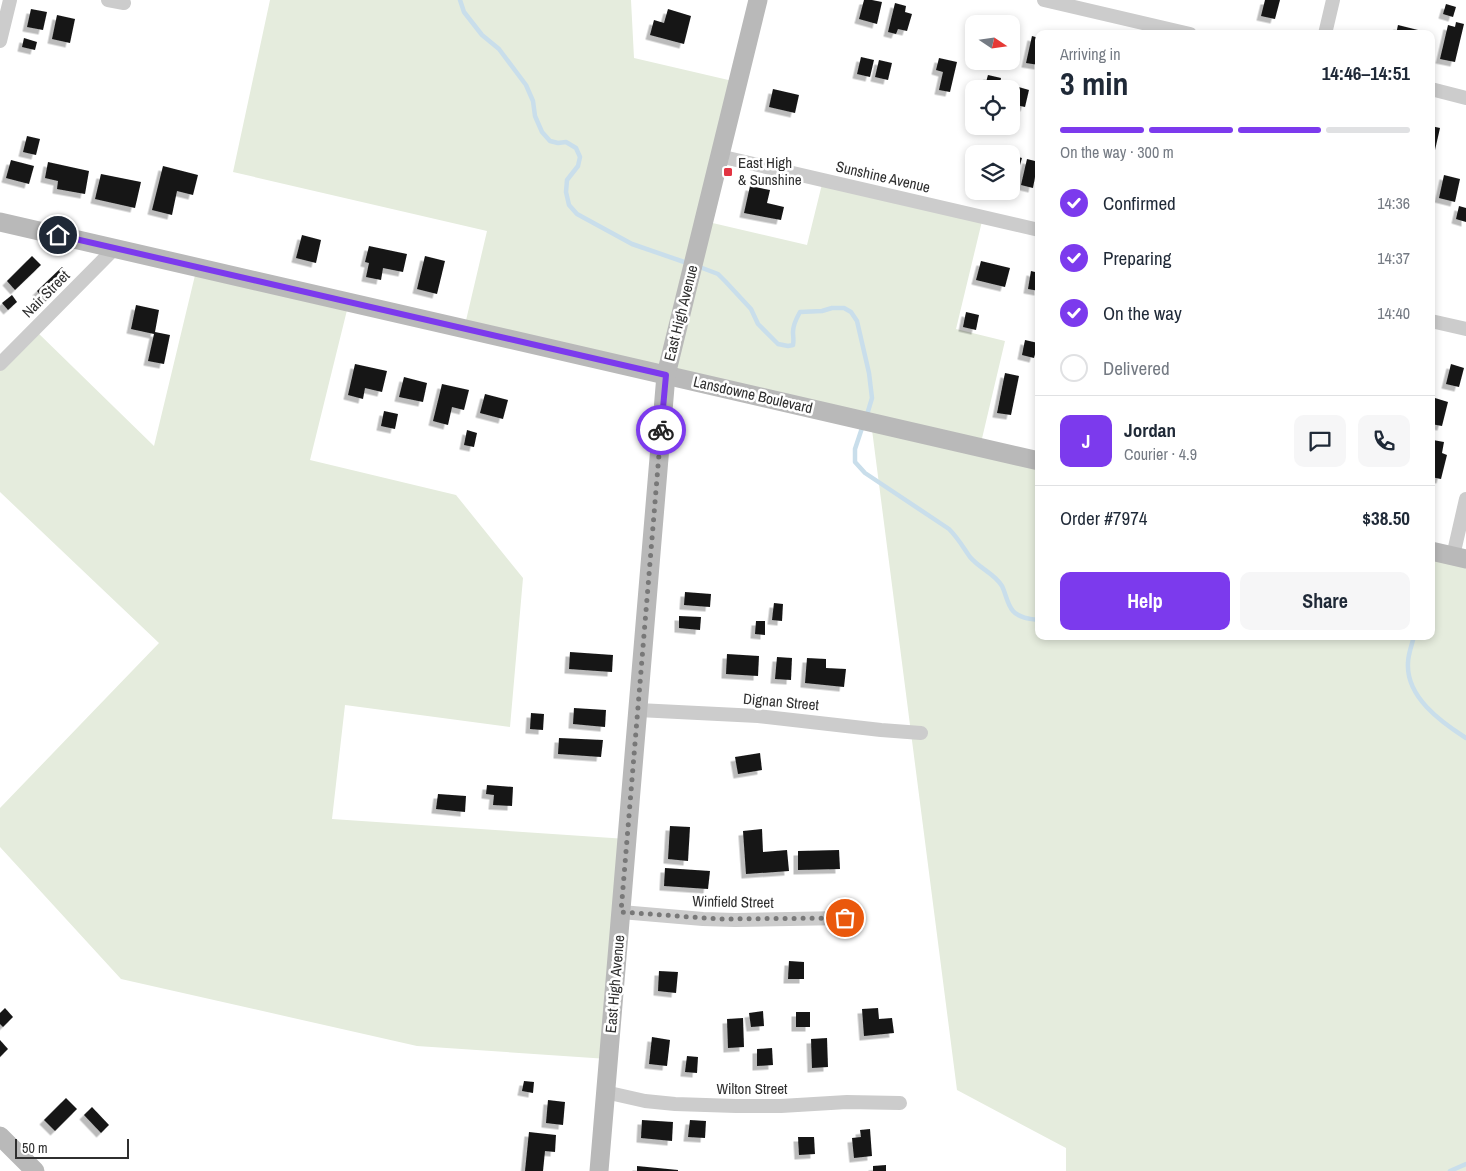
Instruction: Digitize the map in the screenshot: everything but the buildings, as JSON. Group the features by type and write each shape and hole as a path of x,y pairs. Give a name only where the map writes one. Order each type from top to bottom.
{"street":[{"path":"0,41 10,0"},
{"path":"108,0 124,3"},
{"name":"East High Avenue","path":"599,1171 666,375 758,0"},
{"path":"1044,0 1173,30"},
{"path":"1326,30 1333,0"},
{"path":"1435,91 1466,98"},
{"name":"Sunshine Avenue","path":"719,156 1035,229"},
{"name":"Lansdowne Boulevard","path":"0,222 1035,460"},
{"name":"Nair Street","path":"0,364 115,248"},
{"path":"1435,322 1466,328"},
{"path":"1435,552 1459,557 1466,499"},
{"name":"Dignan Street","path":"638,710 758,716 921,733"},
{"name":"Winfield Street","path":"621,912 727,920 845,918"},
{"name":"Wilton Street","path":"605,1092 655,1102 736,1106 781,1106 847,1102 900,1103"},
{"path":"0,1136 34,1171"}],"green space":[{"path":"270,0 631,0 634,58 737,82 704,221 807,245 823,180 983,217 956,329 1005,341 980,447 1035,460 1035,640 1435,640 1435,552 1466,559 1466,1171 1066,1171 1066,1148 957,1090 871,422 464,329 487,231 233,172"},
{"path":"197,267 349,302 310,460 456,495 523,578 510,727 345,705 332,819 627,839 608,1059 417,1046 121,979 0,847 0,808 159,643 0,492 0,364 34,329 154,446"}],"waterway":[{"path":"460,0 464,12 482,35 499,49 526,85 542,132 550,141 566,142 576,148 580,157 578,166 567,180 566,192 569,205 577,214 632,244 690,264"},
{"path":"697,266 718,274 751,309 758,324 778,344 793,345 794,327 800,312 822,311 832,308 844,308 851,312 857,321 869,373 872,398 866,418"},
{"path":"863,425 855,449 855,462 865,473 949,529 970,557 999,582 1013,611 1021,617 1035,620"},
{"path":"1413,640 1408,663 1413,687 1419,697 1436,716 1466,738"},
{"path":"1450,1171 1466,1164"}],"way so far":[{"path":"661,430 621,912 735,920 845,918"}],"place":[{"name":"East High & Sunshine","path":"728,172"}],"route":[{"path":"58,235 666,375 661,430"}]}
